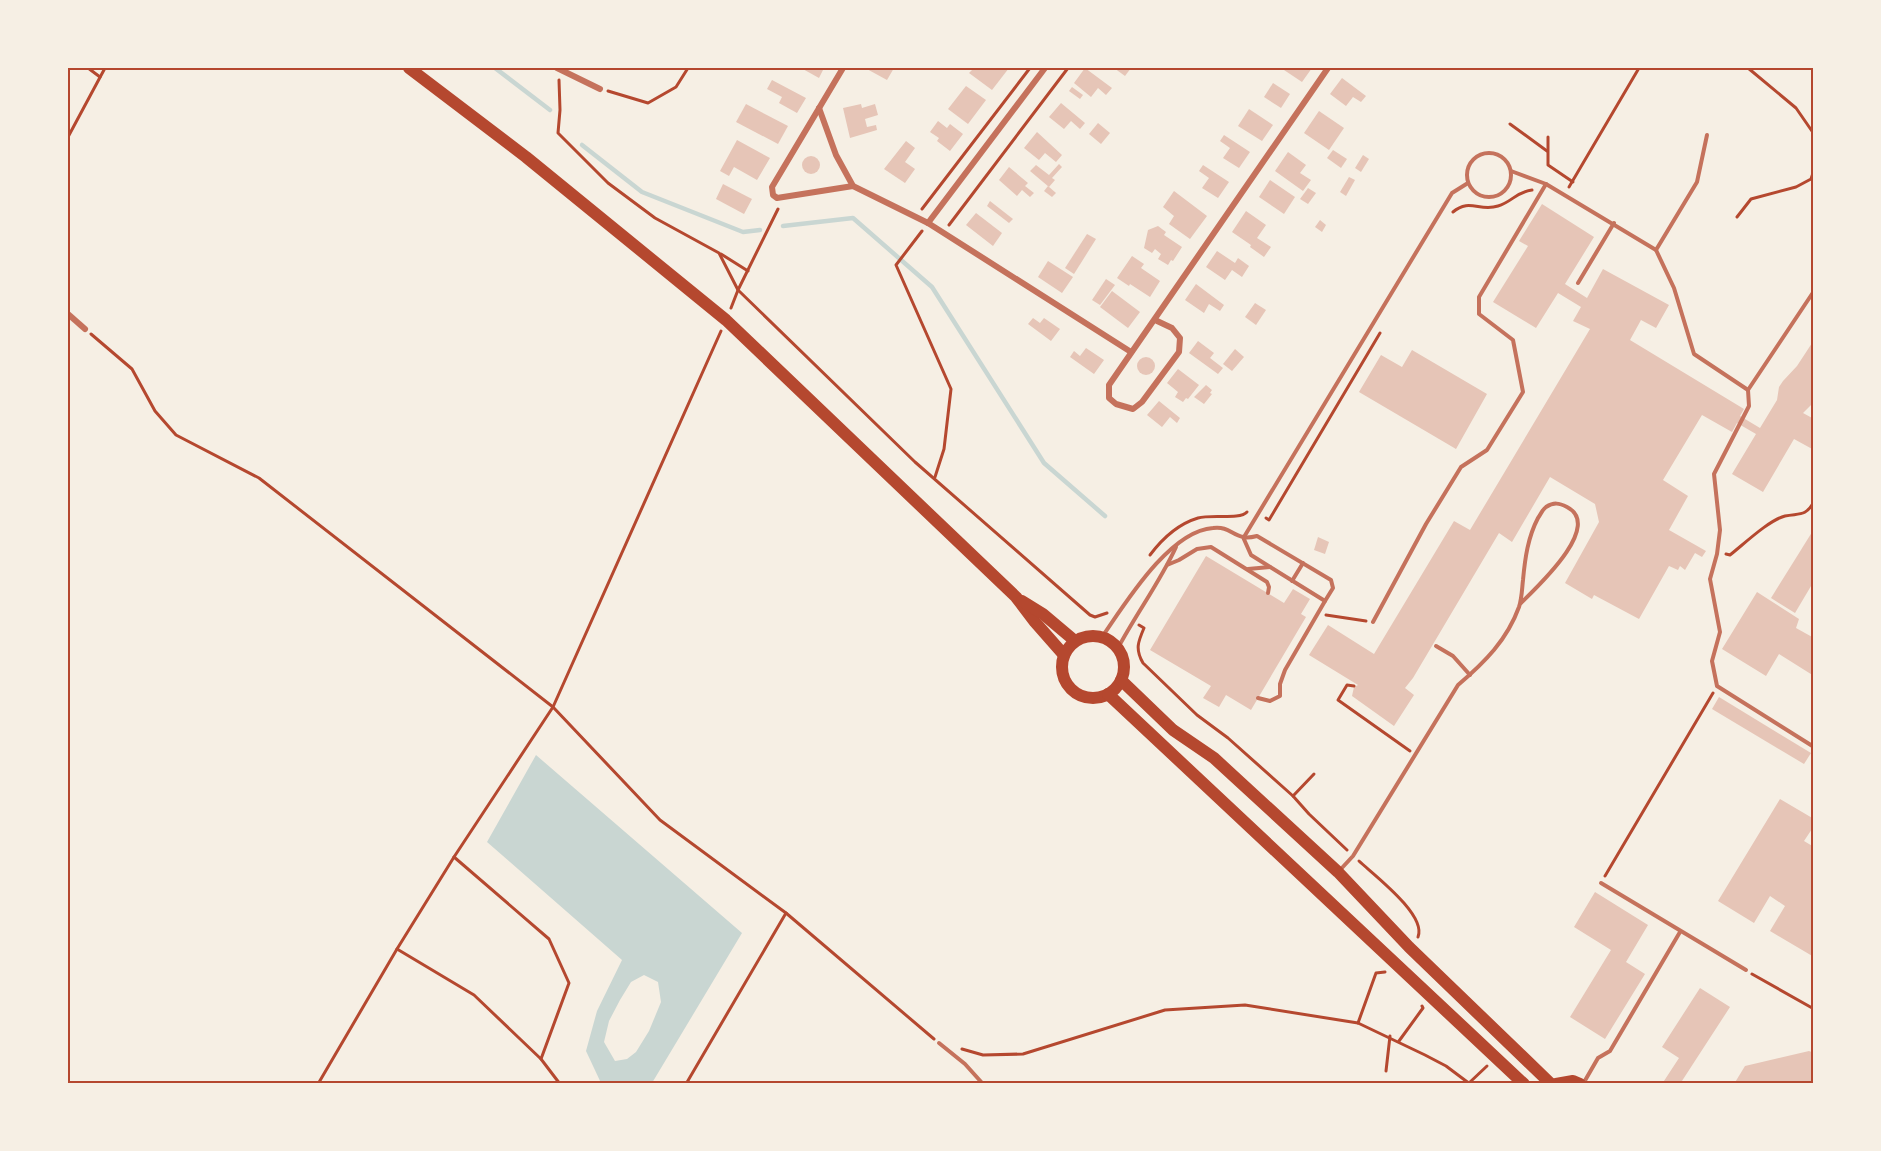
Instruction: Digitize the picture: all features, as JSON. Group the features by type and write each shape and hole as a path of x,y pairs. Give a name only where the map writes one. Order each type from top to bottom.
{"main road":[{"path":"409,68 526,158 726,320 1016,597 1064,656"},
{"path":"1016,597 1043,614 1075,641"},
{"path":"1093,635 1102,637 1111,641 1118,648 1123,658 1124,669 1116,688 1108,694 1090,698 1072,690 1066,683 1062,674 1062,665 1068,647 1075,641 1093,635"},
{"path":"1121,680 1173,730 1214,758 1338,872 1409,947 1551,1083"},
{"path":"1108,694 1524,1083"},
{"path":"1556,1083 1582,1083"}],"street":[{"path":"558,68 600,89"},
{"path":"843,68 772,187 773,195 777,198 853,186"},
{"path":"928,223 1045,68"},
{"path":"1155,320 1172,328 1180,338 1179,352 1142,402 1133,409 1116,404 1109,398 1109,385 1328,68"},
{"path":"819,108 836,155 853,186 928,223 1131,352"},
{"path":"68,314 85,329"}],"lane":[{"path":"1656,250 1698,182 1707,135"},
{"path":"1483,153 1498,154 1504,158 1511,171 1509,185 1498,195 1484,197 1472,189 1468,183 1468,168 1471,161 1483,153"},
{"path":"1511,171 1546,184 1656,250 1674,288 1694,354 1748,390"},
{"path":"1243,537 1452,193 1468,183"},
{"path":"1373,622 1426,524 1461,467 1487,450 1523,392 1513,340 1479,314 1479,297 1546,184"},
{"path":"1578,283 1614,223"},
{"path":"1814,291 1748,390 1749,406 1714,474 1719,530 1717,554 1710,579 1720,632 1712,661 1717,686 1814,747"},
{"path":"1338,872 1353,856 1458,685 1484,663 1506,635 1520,604 1570,548 1579,527 1577,517 1573,511 1558,503 1543,509 1534,526 1526,551 1520,604"},
{"path":"1102,637 1160,558 1178,543 1210,528 1228,530 1243,537 1257,536 1331,580 1333,584 1333,588 1285,670 1280,684 1280,696 1270,701 1258,698"},
{"path":"1243,537 1251,555 1325,601"},
{"path":"1118,648 1178,543"},
{"path":"1167,565 1179,560 1190,551 1211,548 1266,582 1269,587 1268,593"},
{"path":"1292,581 1303,563"},
{"path":"1247,569 1270,567"},
{"path":"1436,646 1453,656 1470,675"},
{"path":"1601,883 1746,970"},
{"path":"1582,1083 1598,1058 1610,1051 1680,932"},
{"path":"939,1043 982,1083"}],"path":[{"path":"88,68 100,77"},
{"path":"68,137 105,68"},
{"path":"558,68 560,110 558,133 608,183 655,218 748,271"},
{"path":"600,89 648,103 676,87 688,68"},
{"path":"916,217 1030,68"},
{"path":"946,228 1068,68"},
{"path":"1564,195 1639,68"},
{"path":"1748,68 1796,108 1814,134"},
{"path":"1510,124 1548,151"},
{"path":"1548,137 1548,165 1573,182"},
{"path":"1737,217 1751,199 1796,187 1811,179 1814,170"},
{"path":"1448,219 1454,210 1462,206 1470,204 1489,208 1499,206 1523,191 1533,190 1540,193"},
{"path":"318,1083 454,856 553,707 738,290 785,197"},
{"path":"928,223 896,266 951,389 944,449 935,477"},
{"path":"719,254 738,290 915,462 935,477 1090,615 1101,616 1113,606"},
{"path":"1145,562 1165,537 1187,522 1209,516 1244,516 1250,510 1269,520 1385,325"},
{"path":"85,329 132,369 155,411 176,435 259,478 553,707 660,820 786,913 939,1043"},
{"path":"1717,554 1730,555 1758,532 1783,516 1803,514 1814,502"},
{"path":"1319,612 1328,617 1373,622"},
{"path":"1141,636 1138,654 1143,663 1197,715 1228,738 1293,796 1309,814 1411,910 1420,929 1420,935 1409,947"},
{"path":"1354,686 1347,685 1338,700 1416,755"},
{"path":"1601,883 1717,686"},
{"path":"1293,796 1314,774"},
{"path":"454,856 549,939 569,982 541,1059"},
{"path":"686,1083 786,913"},
{"path":"397,950 474,995 541,1059 560,1083"},
{"path":"1746,970 1814,1009"},
{"path":"1359,1023 1376,973 1386,972"},
{"path":"1399,1041 1423,1008 1416,1000"},
{"path":"961,1049 982,1055 1023,1054 1165,1010 1245,1005 1359,1023 1446,1066 1469,1083 1486,1066"},
{"path":"1386,1071 1389,1036"}],"shaded area":[{"path":"536,755 742,933 652,1083 601,1083 586,1051 597,1011 622,960 487,842","holes":["644,975 658,982 661,1002 649,1031 636,1052 627,1059 615,1061 604,1042 609,1021 620,1000 631,982"]}],"building":[{"path":"801,68 824,68 819,78"},
{"path":"865,68 894,68 887,80"},
{"path":"974,68 1009,68 992,90 969,73"},
{"path":"1085,68 1112,88 1106,95 1098,88 1091,97 1074,83"},
{"path":"1114,68 1131,68 1125,76"},
{"path":"1281,68 1312,68 1302,82"},
{"path":"1342,78 1366,96 1361,102 1353,97 1346,106 1330,94"},
{"path":"772,80 806,98 797,113 779,103 782,97 767,89"},
{"path":"1273,83 1290,94 1281,108 1264,97"},
{"path":"966,86 986,100 968,124 948,109"},
{"path":"1072,87 1083,95 1080,99 1069,91"},
{"path":"1061,103 1085,123 1080,129 1071,121 1064,129 1049,117"},
{"path":"746,104 788,126 778,144 736,122"},
{"path":"861,104 862,108 875,104 878,115 865,119 867,127 876,125 877,130 850,138 843,108"},
{"path":"1249,109 1273,125 1262,141 1238,126"},
{"path":"1319,111 1344,128 1329,150 1304,133"},
{"path":"938,121 947,128 950,124 963,134 950,151 937,141 939,138 930,132"},
{"path":"1098,123 1110,133 1101,144 1089,134"},
{"path":"1037,132 1062,155 1056,162 1045,153 1039,160 1024,148"},
{"path":"1224,135 1250,152 1239,168 1223,158 1230,148 1220,141"},
{"path":"737,140 770,158 757,180 734,167 729,176 720,171"},
{"path":"906,141 915,148 905,162 915,169 905,183 884,169"},
{"path":"1333,150 1347,159 1341,168 1327,158"},
{"path":"1288,152 1306,165 1300,173 1311,180 1303,191 1275,171"},
{"path":"1363,155 1369,159 1361,172 1355,168"},
{"path":"811,156 817,159 820,165 817,171 811,174 805,171 802,165 805,159"},
{"path":"1059,164 1062,167 1052,178 1055,180 1049,187 1030,171 1036,165 1049,175"},
{"path":"1203,165 1229,182 1218,198 1202,188 1209,178 1199,171"},
{"path":"1009,167 1028,183 1025,186 1034,193 1030,197 1022,190 1017,196 999,180"},
{"path":"1349,177 1355,180 1346,196 1340,192"},
{"path":"1270,180 1295,197 1284,214 1259,197"},
{"path":"723,184 752,199 744,214 716,199"},
{"path":"1048,186 1056,193 1052,197 1044,191"},
{"path":"1308,188 1316,193 1308,204 1300,199"},
{"path":"1174,191 1207,216 1190,239 1169,224 1174,216 1163,207"},
{"path":"990,201 1013,219 1009,223 987,206"},
{"path":"1542,204 1594,237 1565,284 1587,298 1603,269 1669,305 1656,328 1641,320 1630,340 1744,409 1740,416 1760,428 1777,400 1779,387 1797,366 1814,340 1814,402 1803,413 1814,419 1814,450 1794,439 1763,492 1732,474 1756,434 1737,423 1732,432 1702,415 1663,480 1688,496 1669,530 1706,551 1702,557 1695,553 1685,570 1680,566 1678,570 1669,566 1639,619 1594,595 1592,599 1565,583 1599,522 1595,504 1550,477 1512,542 1499,533 1405,688 1414,695 1394,726 1352,696 1354,687 1358,685 1309,655 1328,625 1374,654 1454,521 1470,530 1590,329 1573,321 1581,307 1558,293 1536,328 1493,302 1528,246 1519,241"},
{"path":"1246,211 1266,225 1257,238 1271,247 1264,257 1232,232"},
{"path":"976,213 1002,233 993,246 966,225"},
{"path":"1320,220 1326,225 1322,232 1315,227"},
{"path":"1158,226 1166,232 1164,235 1182,247 1168,265 1158,259 1161,254 1155,249 1152,253 1144,248 1148,230"},
{"path":"1087,234 1096,239 1074,274 1065,268"},
{"path":"1217,251 1235,263 1238,258 1249,266 1242,277 1232,270 1225,280 1206,267"},
{"path":"1132,256 1144,264 1141,268 1160,281 1150,297 1117,278"},
{"path":"1048,261 1073,277 1062,293 1038,277"},
{"path":"1106,279 1115,285 1100,305 1092,300"},
{"path":"1196,284 1224,305 1220,311 1209,304 1204,313 1185,300"},
{"path":"1112,291 1140,312 1128,328 1100,307"},
{"path":"1255,303 1266,310 1256,325 1245,317"},
{"path":"1033,318 1040,323 1044,318 1060,329 1051,341 1028,324"},
{"path":"1198,341 1214,353 1210,358 1223,368 1218,374 1189,353"},
{"path":"1086,348 1104,360 1094,374 1070,357 1074,351 1080,356"},
{"path":"1235,349 1244,357 1232,371 1223,364"},
{"path":"1412,350 1487,394 1456,449 1359,392 1381,355 1402,367"},
{"path":"1146,357 1152,360 1155,366 1152,372 1146,375 1140,372 1137,366 1140,360"},
{"path":"1178,369 1199,385 1183,402 1175,397 1178,392 1167,383"},
{"path":"1206,385 1212,390 1210,393 1212,394 1204,404 1194,397"},
{"path":"1159,401 1180,418 1177,423 1170,417 1162,427 1147,415"},
{"path":"1814,529 1814,581 1795,613 1771,598"},
{"path":"1318,537 1329,542 1325,554 1314,550"},
{"path":"1206,556 1284,603 1293,589 1310,599 1301,614 1306,617 1251,710 1226,695 1219,707 1203,698 1211,686 1150,650"},
{"path":"1757,592 1799,619 1796,628 1814,638 1814,676 1779,654 1766,676 1722,649"},
{"path":"1719,697 1811,753 1804,764 1712,709"},
{"path":"1780,799 1814,819 1814,826 1804,841 1814,847 1814,957 1770,931 1785,906 1770,896 1754,923 1718,901"},
{"path":"1595,892 1648,925 1626,962 1645,974 1605,1039 1570,1017 1611,950 1574,927"},
{"path":"1700,988 1730,1007 1680,1084 1662,1084 1679,1058 1662,1047"},
{"path":"1809,1051 1814,1053 1814,1084 1734,1084 1745,1066"}],"waterway":[{"path":"495,68 550,110"},
{"path":"582,145 642,192 743,232 760,230"},
{"path":"783,226 853,218 932,287 1044,463 1105,516"}]}
